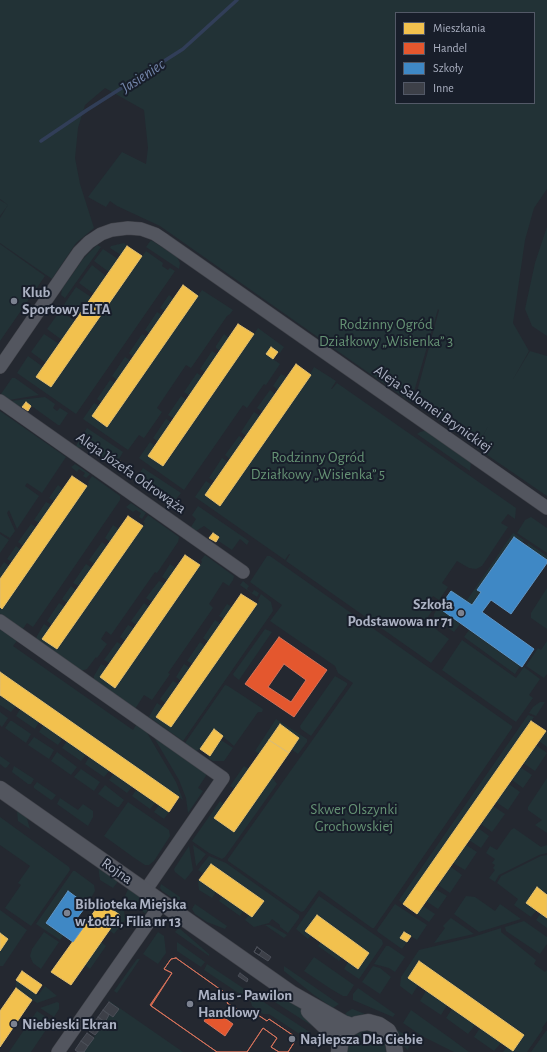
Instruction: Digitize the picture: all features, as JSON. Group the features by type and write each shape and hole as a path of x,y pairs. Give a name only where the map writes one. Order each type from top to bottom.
{"street":[{"name":"Aleja Salomei Brynickiej","path":"0,367 79,252 96,236 107,231 118,229 141,229 155,234 164,240 547,508"},
{"name":"Aleja Józefa Odrowąża","path":"0,401 243,572"},
{"path":"0,621 223,778 145,891"},
{"name":"Rojna","path":"0,789 292,994 352,1026"},
{"path":"58,1052 162,903"},
{"name":"Rojna","path":"292,994 326,1026 339,1048"},
{"path":"339,1048 344,1033 352,1026 363,1022 379,1025 388,1031 397,1050"}],"green space":[{"name":"Rodzinny Ogród Działkowy „Wisienka” 3","path":"0,0 547,0 547,189 534,208 525,240 513,323 529,351 512,381 530,351 547,356 547,496 477,448 488,426 477,447 414,403 439,310 438,309 411,402 160,226 117,206 110,201 106,207 88,197 122,152 146,164 148,148 144,110 105,88 85,105 78,128 75,158 80,184 94,228 76,243 52,279 0,243 0,218 8,205 0,199"},
{"path":"0,200 8,205 0,216"},
{"path":"547,227 547,336 532,326 525,309 535,263"},
{"path":"151,240 177,257 180,263 179,269 146,247"},
{"path":"124,243 127,246 121,255 110,248 111,246"},
{"name":"Klub Sportowy ELTA","path":"0,244 45,276 0,341"},
{"path":"97,245 101,247 65,298 61,295 62,289 83,259"},
{"path":"103,249 118,259 109,272 94,261"},
{"path":"146,251 163,263 162,266 168,270 170,268 175,271 76,414 17,373 28,356 43,367 36,377 51,387"},
{"path":"92,265 106,276 94,294 79,283"},
{"path":"76,287 91,297 78,317 63,306"},
{"path":"202,290 233,310 227,316 191,368 186,365 157,408 162,412 144,438 139,435 128,450 83,419 94,403 99,406 92,416 107,427"},
{"path":"169,295 174,299 165,311 160,308"},
{"path":"60,311 75,321 62,340 47,329"},
{"path":"157,312 162,315 150,334 145,330"},
{"path":"258,328 284,347 280,353 271,347 266,354 280,364 266,385 264,384 247,408 243,405 184,490 139,458 150,442 155,446 148,456 164,466"},
{"path":"44,334 59,344 46,363 31,352"},
{"path":"142,334 147,337 133,357 129,353"},
{"path":"224,334 229,338 220,351 216,348 216,346"},
{"path":"212,351 218,355 206,372 200,369"},
{"path":"125,357 131,361 117,380 112,376"},
{"name":"Rodzinny Ogród Działkowy „Wisienka” 5","path":"314,367 336,381 331,389 337,383 516,508 515,519 508,514 501,523 508,527 482,566 476,569 469,568 457,561 442,583 448,587 439,600 433,596 431,599 437,604 425,621 449,639 431,663 286,561 290,554 285,560 195,497 206,481 212,485 205,495 220,506 311,375 310,374"},
{"path":"197,373 203,377 190,396 184,392"},
{"path":"281,374 287,377 278,390 273,386"},
{"path":"12,378 15,378 39,395 9,400 1,394"},
{"path":"110,380 115,383 102,403 97,399"},
{"path":"270,390 275,394 263,412 257,408"},
{"path":"181,396 187,400 174,419 168,415"},
{"path":"45,397 55,404 53,408 57,411 60,408 68,413 60,425 26,402 21,408 10,401"},
{"path":"0,411 66,457 42,493 27,483 25,486 39,496 17,529 9,510 7,513 15,531 10,538 0,532"},
{"path":"254,412 260,416 246,436 241,432"},
{"path":"166,419 171,422 158,442 153,438"},
{"path":"87,428 123,452 119,459 120,461 114,465 87,446 77,448 77,444"},
{"path":"428,431 471,460 470,471 417,434"},
{"path":"239,436 244,439 230,459 225,455"},
{"path":"222,458 228,462 214,481 209,478"},
{"path":"75,464 90,474 86,478 83,476 85,473 79,469 77,472 71,467"},
{"path":"143,468 181,493 172,504 141,483 137,477"},
{"path":"92,476 120,496 120,500 33,627 27,623 22,630 0,614 0,607 2,608 87,486"},
{"path":"58,485 63,489 54,501 49,498"},
{"path":"46,502 52,505 39,523 34,520"},
{"path":"131,503 146,513 142,519 139,517 141,513 136,510 133,512 126,507"},
{"path":"198,506 249,541 247,545 240,539 232,550 217,540 219,537 204,526 196,531 191,527 196,519 192,515"},
{"path":"148,515 179,537 178,542 111,635 106,631 101,639 107,644 97,658 96,657 87,669 81,671 36,639 37,636 44,624 50,628 57,649 145,523 143,522"},
{"path":"531,517 547,528 547,553 517,533 525,520"},
{"path":"31,524 36,527 23,546 18,542"},
{"path":"113,525 119,529 110,542 105,538"},
{"path":"513,533 524,540 522,542 514,537 477,590 481,592 472,605 451,591 452,590 467,600"},
{"path":"0,534 9,540 0,553"},
{"path":"102,542 107,546 94,564 89,560"},
{"path":"528,543 547,556 547,560 527,546"},
{"path":"16,546 21,550 12,562 7,559"},
{"path":"205,555 234,576 233,580 229,586 223,582 209,604 213,608 168,673 170,674 152,700 144,695 135,709 94,680 94,676 101,664 107,667 100,677 115,688 202,562 201,560"},
{"name":"Skwer Olszynki Grochowskiej","path":"267,556 270,556 512,726 374,928 319,890 304,911 301,912 228,861 353,683 338,673 335,666 270,621 282,605 250,582"},
{"path":"4,562 9,566 0,579 0,568"},
{"path":"86,564 92,568 79,586 73,583"},
{"path":"170,564 176,568 167,580 162,577"},
{"path":"159,581 165,584 152,602 146,598"},
{"path":"243,581 249,586 247,589 252,593 254,590 259,593 257,597 240,585"},
{"path":"71,586 76,590 67,603 62,599"},
{"path":"547,588 547,629 531,618 531,613"},
{"path":"261,594 271,602 273,611 183,741 149,717 150,715 157,703 163,707 156,717 171,727 259,601 258,600"},
{"path":"59,603 65,607 52,625 47,621"},
{"path":"144,603 149,607 136,625 131,621"},
{"path":"227,604 232,607 224,619 219,616"},
{"path":"439,608 460,624 454,632 434,618 434,614"},
{"path":"215,620 221,624 208,642 203,638"},
{"path":"128,625 134,628 125,641 120,637"},
{"path":"0,626 19,638 13,646 133,730 138,722 143,726 176,782 183,800 0,672"},
{"path":"265,629 272,632 239,680 233,674"},
{"path":"469,630 520,666 515,674 464,637"},
{"path":"462,640 516,678 524,667 540,679 529,695 533,698 516,722 442,670"},
{"path":"547,641 547,674 544,678 526,666 538,648 541,650"},
{"path":"117,642 122,645 109,663 104,660"},
{"path":"200,642 205,646 193,664 187,661"},
{"path":"184,664 190,668 181,681 176,677"},
{"path":"335,676 347,683 347,685 311,736 301,729 300,726"},
{"path":"173,681 178,684 165,703 160,699"},
{"path":"225,685 263,709 262,712 258,712 234,746 214,729 200,749 196,751 185,743"},
{"path":"0,695 16,706 11,712 0,705"},
{"path":"540,702 545,702 536,716 529,713 533,707"},
{"path":"20,709 39,722 35,729 16,716"},
{"path":"0,712 8,718 2,727 0,725"},
{"path":"528,715 534,717 403,904 399,900"},
{"path":"276,719 307,739 307,742 298,754 291,749 299,738 280,724 259,754 255,751"},
{"path":"10,721 31,734 26,743 5,728"},
{"path":"43,725 63,738 58,745 39,732"},
{"path":"149,729 209,771 198,788 203,791 188,813 186,798 179,780"},
{"path":"545,731 547,733 547,747 539,741"},
{"path":"34,737 54,750 49,759 28,745"},
{"path":"221,740 233,748 224,761 213,761 208,758"},
{"path":"67,741 86,755 81,761 62,748"},
{"path":"536,745 547,753 535,771 523,763"},
{"path":"57,752 77,767 71,775 51,761"},
{"path":"0,756 10,763 7,767 5,768 0,764"},
{"path":"89,757 109,771 104,777 85,764"},
{"path":"14,766 34,779 31,784 28,784 12,772"},
{"path":"244,766 249,769 235,789 230,786"},
{"path":"520,767 532,775 523,788 512,780"},
{"path":"81,769 100,782 94,791 74,777"},
{"path":"113,774 132,787 127,793 109,780"},
{"path":"272,777 277,784 225,857 222,859 209,853 192,841 220,801 224,804 214,818 234,832"},
{"path":"547,778 547,833 535,825 542,820 528,810 528,807"},
{"path":"37,782 56,795 53,799 51,800 34,788"},
{"path":"509,784 520,792 508,810 496,802"},
{"path":"105,785 124,800 119,807 98,794"},
{"path":"136,790 155,803 150,809 132,796"},
{"path":"60,798 78,810 83,804 93,811 93,817 88,826 57,804"},
{"path":"128,802 169,830 170,836 154,861 149,865 145,865 104,836"},
{"path":"159,805 169,812 164,819 154,812"},
{"path":"493,806 505,814 492,832 481,824"},
{"path":"19,810 26,815 30,829 18,821 17,811"},
{"path":"0,817 69,867 70,870 31,926 5,908 21,885 18,883 30,866 0,845"},
{"path":"478,828 489,836 481,848 469,840"},
{"path":"514,828 541,847 547,845 547,853 539,855 499,875 495,882 489,878 495,870 493,868 495,865 492,863 495,859 486,853 490,846 497,850"},
{"path":"193,845 206,854 196,866"},
{"path":"466,845 477,852 465,870 453,863"},
{"path":"189,846 193,870 185,880 175,872 174,869"},
{"path":"547,855 547,895 537,888 526,903 537,910 531,917 514,905 518,899 497,883 501,876 541,856"},
{"path":"209,856 226,863 299,915 299,918 288,933 272,919 269,923 254,927 245,920 249,915 253,917 264,901 211,864 204,874 198,870"},
{"path":"98,866 119,880 113,888 100,880"},
{"path":"451,867 462,875 450,893 438,885"},
{"path":"73,871 94,885 95,891 87,905 68,891 46,923 64,935 60,940 36,924"},
{"path":"199,880 216,892 212,898 199,890"},
{"path":"161,884 180,897 180,903 162,891 160,888"},
{"path":"129,887 146,901 148,908 146,914 125,896"},
{"path":"435,889 447,896 438,909 426,901"},
{"path":"222,896 243,911 240,916 219,901"},
{"path":"319,896 382,940 383,944 359,979 344,969 348,962 358,968 369,953 317,916 306,931 311,935 308,939 296,929"},
{"path":"466,896 475,897 495,911 500,904 521,919 479,932 454,914"},
{"path":"195,904 227,926 225,929 207,922 195,914 192,909"},
{"path":"395,904 427,925 417,940 404,932 401,938 407,942 402,949 377,930"},
{"path":"117,906 124,910 125,920 114,934 109,930 120,916 114,911"},
{"path":"423,906 435,914 429,922 417,914"},
{"path":"0,910 27,930 3,966 0,966 0,951 8,939 0,933"},
{"path":"541,913 547,918 547,928 536,920"},
{"path":"451,918 474,934 434,943 445,928 443,926"},
{"path":"524,921 547,937 547,944 540,954 506,931 505,927"},
{"path":"265,925 270,925 287,935 284,938"},
{"path":"179,928 209,954 209,956 175,932"},
{"path":"501,928 501,932 536,960 534,964 545,972 547,970 547,1021 527,1052 503,1052 507,1047 513,1051 524,1034 419,962 408,978 418,985 412,995 400,986 401,977 419,950 473,937"},
{"path":"44,932 59,942 41,969 33,963 30,956 32,949"},
{"path":"158,932 164,936 166,953 158,964 143,954"},
{"path":"101,942 106,946 90,969 85,965"},
{"path":"177,942 205,962 201,967 177,951"},
{"path":"321,942 342,957 339,961 318,946"},
{"path":"386,946 389,946 405,957 395,972 389,968 374,964"},
{"path":"314,957 354,985 347,996 343,996 304,971"},
{"path":"137,959 140,959 117,993 114,991"},
{"path":"207,964 246,990 244,994 240,994 204,970"},
{"path":"284,966 339,1004 333,1008 314,995 284,971"},
{"path":"373,966 380,968 391,977 380,994 362,982"},
{"path":"16,980 38,995 45,986 57,996 37,1003 16,988"},
{"path":"358,988 395,1014 393,1017 353,1000 353,994"},
{"path":"426,991 447,1005 441,1015 420,1001"},
{"path":"270,992 295,1003 303,1010 317,1029 267,997"},
{"path":"253,995 311,1033 307,1040 304,1038 306,1035 303,1033 301,1035 269,1014 263,1014 252,1006 250,999"},
{"path":"107,1000 183,1052 84,1052 109,1015 113,1017 119,1009"},
{"path":"57,1002 59,1003 59,1009 54,1017 40,1008"},
{"path":"352,1009 377,1019 354,1019 343,1017"},
{"path":"452,1009 475,1025 468,1034 446,1018"},
{"path":"411,1010 469,1052 454,1052 422,1036 403,1023"},
{"path":"37,1011 52,1021 31,1052 9,1052"},
{"path":"386,1023 407,1036 410,1043 408,1050 402,1045"},
{"path":"480,1028 501,1043 494,1051 474,1037"},
{"path":"363,1031 375,1032 381,1037 385,1043 386,1052 347,1052 351,1039 356,1034"},
{"path":"546,1031 547,1052 531,1052"}],"building: Mieszkania":[{"path":"127,246 142,256 51,387 36,377"},
{"path":"183,285 198,296 107,427 92,416"},
{"path":"238,324 254,334 163,466 148,456"},
{"path":"271,347 278,352 273,359 266,354"},
{"path":"296,364 311,375 220,506 205,495"},
{"path":"26,402 31,406 28,411 22,407"},
{"path":"120,461 124,466 118,470 114,465"},
{"path":"72,476 87,486 2,609 0,607 0,579"},
{"path":"128,516 143,526 57,649 42,639"},
{"path":"213,533 219,537 216,542 209,538"},
{"path":"185,555 200,565 115,688 100,677"},
{"path":"241,594 257,604 171,727 156,717"},
{"path":"0,672 179,797 169,812 0,695"},
{"path":"531,721 546,731 417,914 403,904"},
{"path":"280,724 299,738 289,753 269,740"},
{"path":"214,729 223,736 210,756 200,749"},
{"path":"269,740 289,753 234,832 214,818"},
{"path":"211,864 264,901 252,917 199,880"},
{"path":"537,887 547,895 547,918 526,903"},
{"path":"101,902 120,915 71,985 51,972"},
{"path":"317,915 369,953 358,969 305,931"},
{"path":"404,932 411,936 407,942 400,938"},
{"path":"0,933 8,939 0,951"},
{"path":"419,961 524,1035 513,1051 408,978"},
{"path":"22,971 42,985 36,994 16,980"},
{"path":"16,988 32,1000 0,1047 0,1011"}],"building: Handel":[{"path":"279,637 327,670 294,717 245,684","holes":["284,664 306,680 291,702 268,687"]},
{"name":"Malus - Pawilon Handlowy","path":"176,958 231,997 227,1003 249,1017 252,1011 267,1021 269,1019 294,1036 295,1041 288,1052 279,1052 271,1047 277,1038 263,1028 247,1052 217,1052 150,1005 172,973 164,969 171,959","holes":["212,1009 233,1024 225,1036 204,1021"]},
{"name":"Malus - Pawilon Handlowy","path":"176,958 231,997 227,1003 249,1017 252,1011 267,1021 269,1019 294,1036 295,1041 288,1052 279,1052 271,1047 277,1038 263,1028 247,1052 217,1052 151,1006 172,973 164,969 171,959"}],"building: Szkoły":[{"path":"514,537 547,560 547,563 511,614 491,600 482,612 534,649 522,667 439,608 451,591 472,605 481,592 477,590"},
{"name":"Biblioteka Miejska w Łodzi, Filia nr 13","path":"68,891 87,905 74,922 83,928 73,942 46,923"}],"building: Inne":[{"path":"257,947 271,957 268,961 254,952"},
{"path":"257,947 262,951 259,955 254,952"},
{"path":"240,973 248,979 247,982 238,976"},
{"path":"109,1002 119,1009 113,1017 103,1010"},
{"path":"103,1010 109,1015 105,1022 98,1017"},
{"path":"98,1017 105,1022 100,1028 93,1024"},
{"path":"93,1024 100,1029 95,1035 89,1031"},
{"path":"87,1033 94,1038 88,1046 81,1041"},
{"path":"81,1041 88,1046 84,1052 78,1052 75,1050"}],"waterway":[{"name":"Jasieniec","path":"41,141 183,49 237,0"}],"place":[{"name":"Klub Sportowy ELTA","path":"14,301"},
{"name":"Szkoła Podstawowa nr 71","path":"461,613"},
{"name":"Biblioteka Miejska w Łodzi, Filia nr 13","path":"67,913"},
{"name":"Malus - Pawilon Handlowy","path":"190,1004"},
{"name":"Niebieski Ekran","path":"14,1024"},
{"name":"Najlepsza Dla Ciebie","path":"292,1039"}]}
